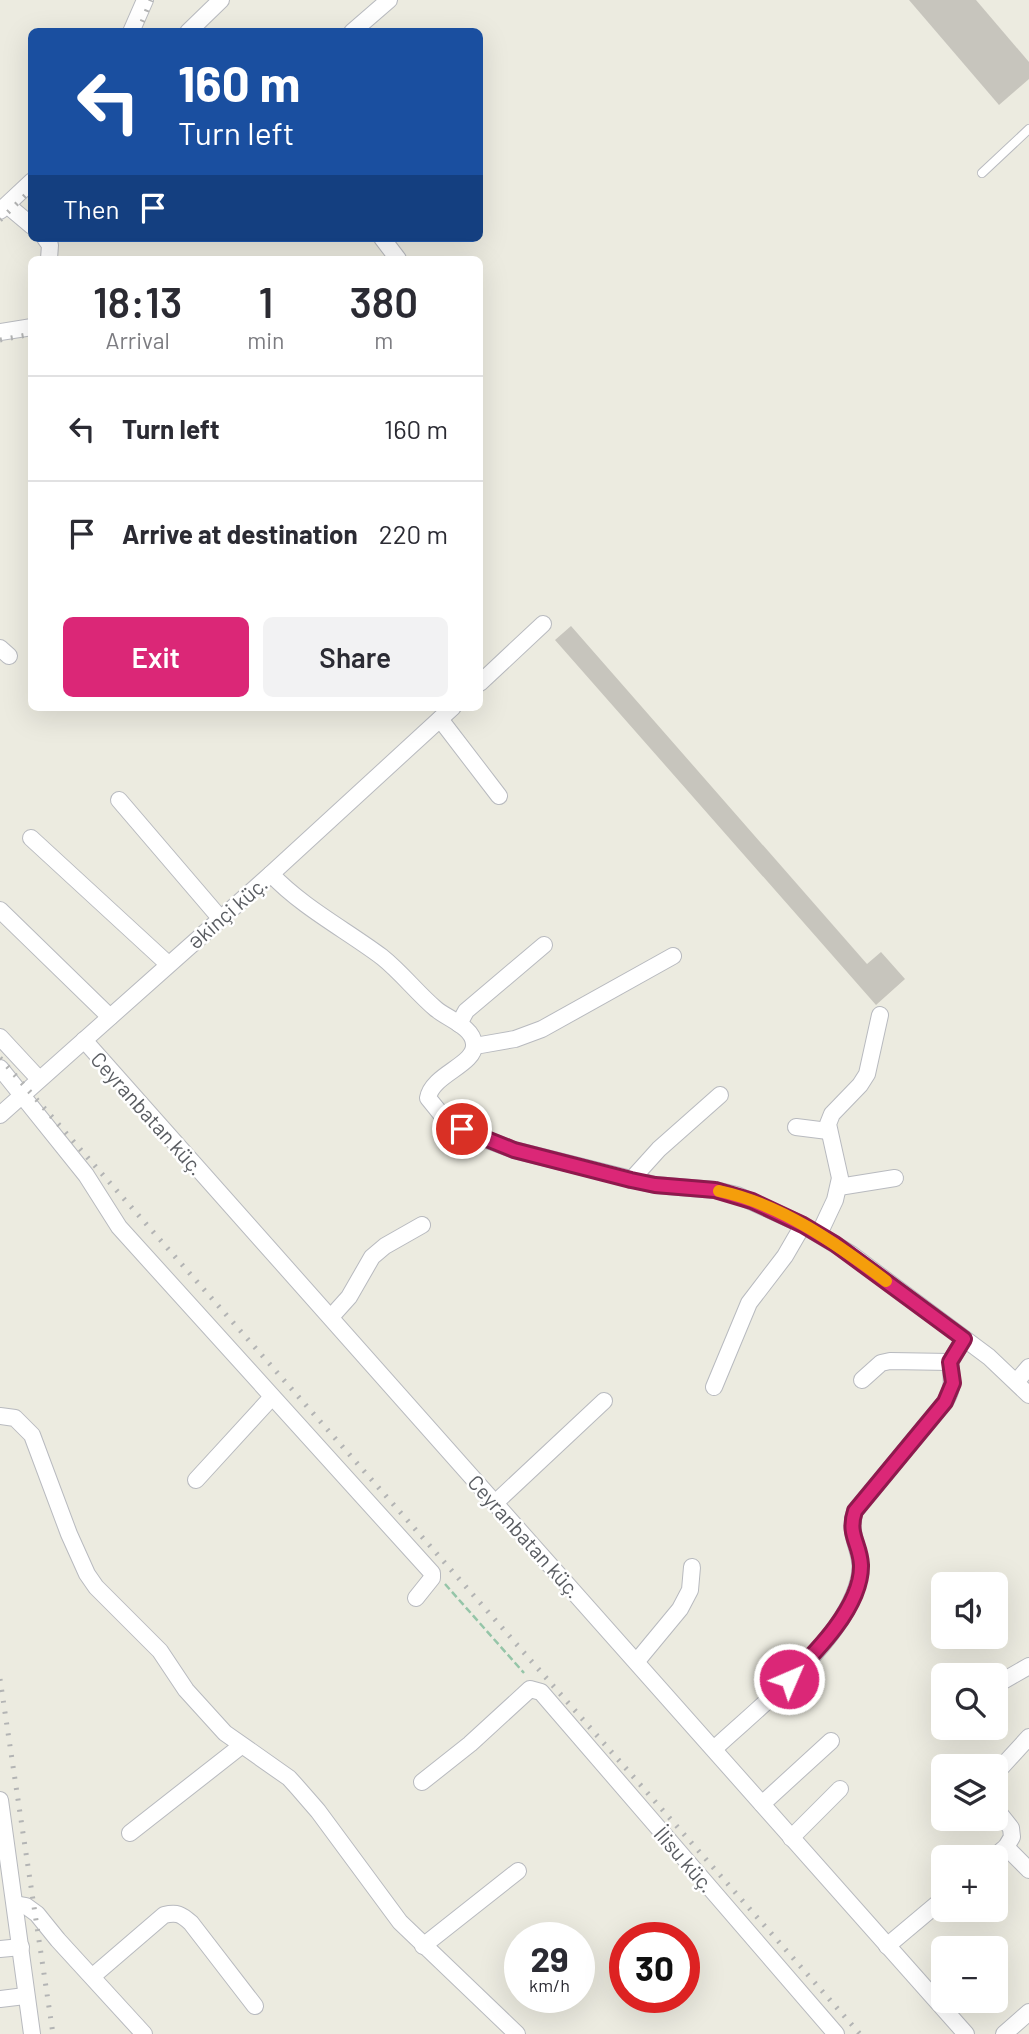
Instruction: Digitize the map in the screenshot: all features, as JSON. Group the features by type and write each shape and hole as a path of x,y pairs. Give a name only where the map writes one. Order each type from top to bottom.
{"street":[{"path":"133,28 145,0"},
{"path":"192,28 220,0"},
{"path":"356,28 388,0"},
{"path":"28,185 4,208 28,223"},
{"path":"385,242 396,256"},
{"path":"0,332 28,328"},
{"path":"483,679 543,624"},
{"name":"Əkinçi küç.","path":"0,1115 271,874 449,711"},
{"path":"440,719 499,796"},
{"path":"119,800 220,918"},
{"path":"32,838 167,964"},
{"path":"271,874 296,896 385,960 434,1008 459,1024 472,1037 475,1046 472,1054 429,1090 428,1098 445,1119 514,1150 655,1185 715,1190 737,1195 803,1225 851,1254 989,1357 1029,1395"},
{"path":"0,910 110,1017"},
{"path":"459,1024 466,1011 544,945"},
{"path":"475,1046 514,1039 542,1029 673,956"},
{"path":"819,1234 841,1178 828,1131 832,1114 867,1074 880,1015"},
{"path":"0,1037 39,1079"},
{"name":"Ceyranbatan küç.","path":"83,1040 715,1748 791,1838 966,2034"},
{"path":"0,1068 86,1175 119,1227 432,1573 432,1578 416,1598"},
{"path":"631,1180 643,1165 720,1095"},
{"path":"796,1127 828,1131"},
{"path":"839,1186 895,1178"},
{"path":"331,1317 349,1297 372,1257 385,1246 422,1225"},
{"path":"714,1387 749,1303 785,1256 803,1225"},
{"path":"715,1748 807,1661 847,1609 860,1578 861,1562 850,1525 855,1511 945,1402 953,1383 950,1362 964,1339"},
{"path":"862,1380 881,1363 890,1361 950,1362"},
{"path":"1016,1382 1029,1367"},
{"path":"196,1480 272,1397"},
{"path":"495,1503 604,1401"},
{"path":"0,1416 15,1419 32,1435 69,1534 87,1574 96,1587 160,1651 203,1711 241,1746 289,1778 299,1788 400,1922 517,2034"},
{"path":"637,1661 680,1609 690,1590 692,1567"},
{"path":"1008,1678 1029,1666"},
{"path":"422,1782 532,1689"},
{"name":"İlisu küç.","path":"532,1689 541,1692 836,2034"},
{"path":"1008,1760 1029,1737"},
{"path":"762,1804 831,1741"},
{"path":"130,1833 241,1746"},
{"path":"791,1838 840,1789"},
{"path":"0,1800 32,2034"},
{"path":"1006,1845 1012,1837 1008,1824"},
{"path":"1008,1857 1029,1870"},
{"path":"423,1946 518,1871"},
{"path":"15,1904 26,1906 37,1914 144,2034"},
{"path":"887,1946 931,1909"},
{"path":"93,1976 164,1916 182,1914 255,2006"},
{"path":"0,1949 20,1947"},
{"path":"0,1999 26,1996"},
{"path":"1004,2034 1029,2012"}],"lane":[{"path":"982,173 1029,130"}],"path":[{"path":"432,1573 524,1673 532,1689"}],"building":[{"path":"909,0 976,0 1029,62 1029,79 999,105"},
{"path":"571,626 867,964 881,952 905,979 876,1005 555,640"}],"railway":[{"path":"140,28 151,0"},
{"path":"0,220 28,193"},
{"path":"0,340 28,335"},
{"path":"0,1058 860,2034"},
{"path":"0,1679 53,2034"}],"slow traffic":[{"path":"719,1191 737,1195 803,1225 851,1254 886,1281"}],"route":[{"path":"462,1129 514,1150 631,1180 655,1185 715,1190 752,1201 803,1225 851,1254 964,1339 950,1362 953,1383 945,1402 855,1511 850,1525 861,1562 860,1578 847,1609 824,1642 789,1679"}]}
